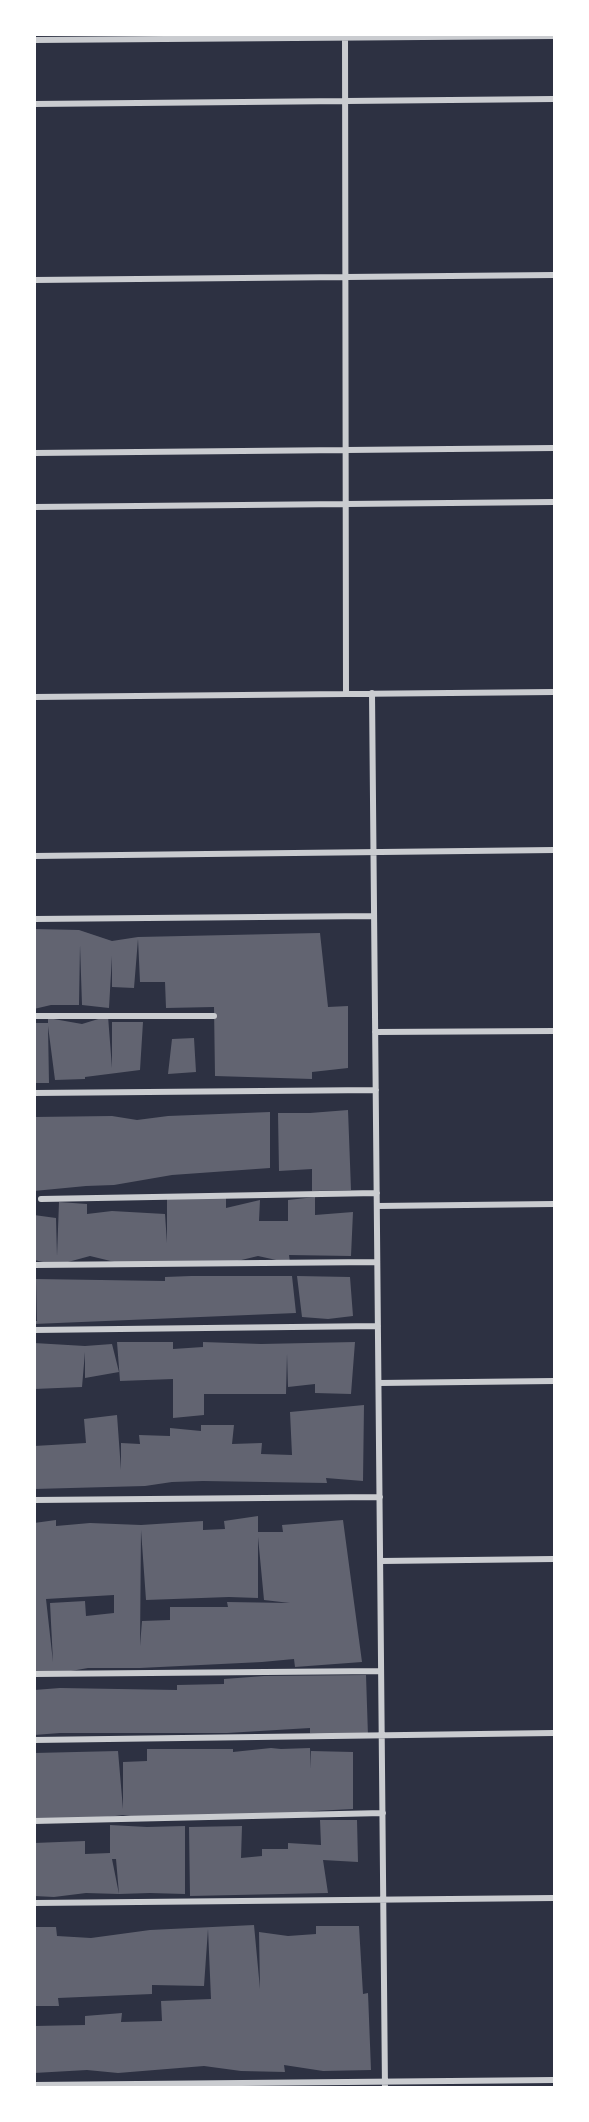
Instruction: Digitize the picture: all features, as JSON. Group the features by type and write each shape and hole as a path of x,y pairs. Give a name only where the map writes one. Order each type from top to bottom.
{"street":[{"path":"345,36 345,694"},
{"path":"34,40 555,36"},
{"path":"34,104 555,99"},
{"path":"34,280 555,275"},
{"path":"34,453 555,448"},
{"path":"34,507 555,502"},
{"path":"34,697 555,692"},
{"path":"372,693 385,2085"},
{"path":"34,856 555,850"},
{"path":"34,919 374,916"},
{"path":"34,1016 214,1016"},
{"path":"375,1032 555,1031"},
{"path":"34,1093 376,1090"},
{"path":"41,1199 377,1193"},
{"path":"377,1206 555,1204"},
{"path":"34,1265 377,1262"},
{"path":"34,1330 378,1326"},
{"path":"379,1383 555,1381"},
{"path":"34,1500 380,1497"},
{"path":"381,1561 555,1559"},
{"path":"34,1674 381,1671"},
{"path":"34,1740 555,1733"},
{"path":"34,1821 383,1813"},
{"path":"34,1903 555,1898"},
{"path":"34,2085 385,2085 555,2080"}],"building":[{"path":"34,929 79,930 112,941 138,937 320,933 328,1007 348,1006 348,1068 312,1072 312,1079 215,1076 214,1007 166,1008 165,982 140,982 138,939 134,988 112,987 112,956 109,1008 82,1005 80,945 79,1005 51,1005 34,1009"},
{"path":"108,1016 112,1068 112,1022 143,1022 140,1070 85,1077 85,1079 55,1080 48,1026 49,1083 34,1083 34,1023 48,1023 48,1018 82,1024"},
{"path":"194,1038 196,1072 168,1074 172,1039"},
{"path":"348,1110 351,1190 312,1191 312,1169 279,1171 278,1113"},
{"path":"270,1112 270,1168 172,1175 114,1185 34,1191 34,1117 112,1116 137,1120 168,1116"},
{"path":"226,1197 226,1208 260,1200 259,1221 288,1221 288,1200 315,1197 315,1215 353,1212 351,1256 289,1255 290,1263 258,1256 229,1263 123,1264 90,1256 57,1265 34,1260 34,1215 56,1218 57,1256 59,1202 87,1204 87,1214 112,1211 165,1214 167,1243 167,1198"},
{"path":"292,1276 296,1313 34,1324 34,1321 37,1321 36,1279 165,1281 165,1277"},
{"path":"297,1276 350,1277 353,1316 328,1319 302,1317"},
{"path":"117,1342 173,1342 173,1349 203,1347 203,1342 261,1344 355,1342 351,1394 315,1393 315,1384 288,1387 287,1354 286,1394 204,1394 204,1415 173,1418 173,1379 120,1381"},
{"path":"34,1343 85,1346 112,1344 119,1372 85,1378 85,1352 82,1387 34,1389"},
{"path":"364,1405 363,1481 326,1478 327,1483 203,1481 145,1486 34,1489 34,1446 86,1443 84,1419 117,1415 121,1470 121,1443 140,1444 139,1435 170,1436 170,1428 201,1431 201,1425 234,1425 232,1444 262,1443 261,1454 292,1455 290,1412"},
{"path":"258,1516 258,1532 283,1532 282,1525 343,1520 362,1662 295,1667 294,1659 140,1668 88,1668 54,1674 34,1672 34,1523 56,1520 56,1526 90,1523 141,1525 203,1521 203,1530 225,1529 224,1521","holes":["141,1530 146,1600 258,1598 258,1537 264,1600 290,1603 227,1602 228,1607 170,1607 170,1620 142,1621 140,1646","114,1595 114,1613 86,1616 85,1601 50,1603 53,1662 46,1599"]},
{"path":"366,1675 368,1736 310,1733 310,1728 227,1733 34,1735 34,1690 60,1688 177,1690 177,1685 224,1684 224,1679 264,1676"},
{"path":"271,1748 310,1748 311,1769 311,1751 353,1752 353,1809 280,1816 146,1818 123,1815 84,1820 34,1819 34,1753 118,1751 123,1809 123,1762 147,1761 147,1749 233,1749 233,1752"},
{"path":"320,1820 357,1820 358,1862 323,1860 328,1893 190,1896 189,1827 242,1826 241,1858 262,1856 262,1849 288,1849 288,1843 321,1845"},
{"path":"110,1825 185,1826 185,1894 119,1894 86,1893 54,1897 34,1896 34,1843 85,1841 85,1854 110,1853","holes":["112,1859 116,1859 119,1894"]},
{"path":"254,1925 260,1989 259,1932 288,1936 316,1934 316,1926 359,1926 363,1994 368,1993 371,2070 323,2071 284,2065 285,2072 241,2071 204,2066 118,2073 87,2070 34,2073 34,2026 85,2025 85,2016 122,2013 121,2022 162,2021 161,2001 211,1999 208,1929 204,1986 152,1985 152,1994 58,1998 59,2006 34,2006 34,1927 56,1927 57,1936 91,1938 150,1930"}]}
